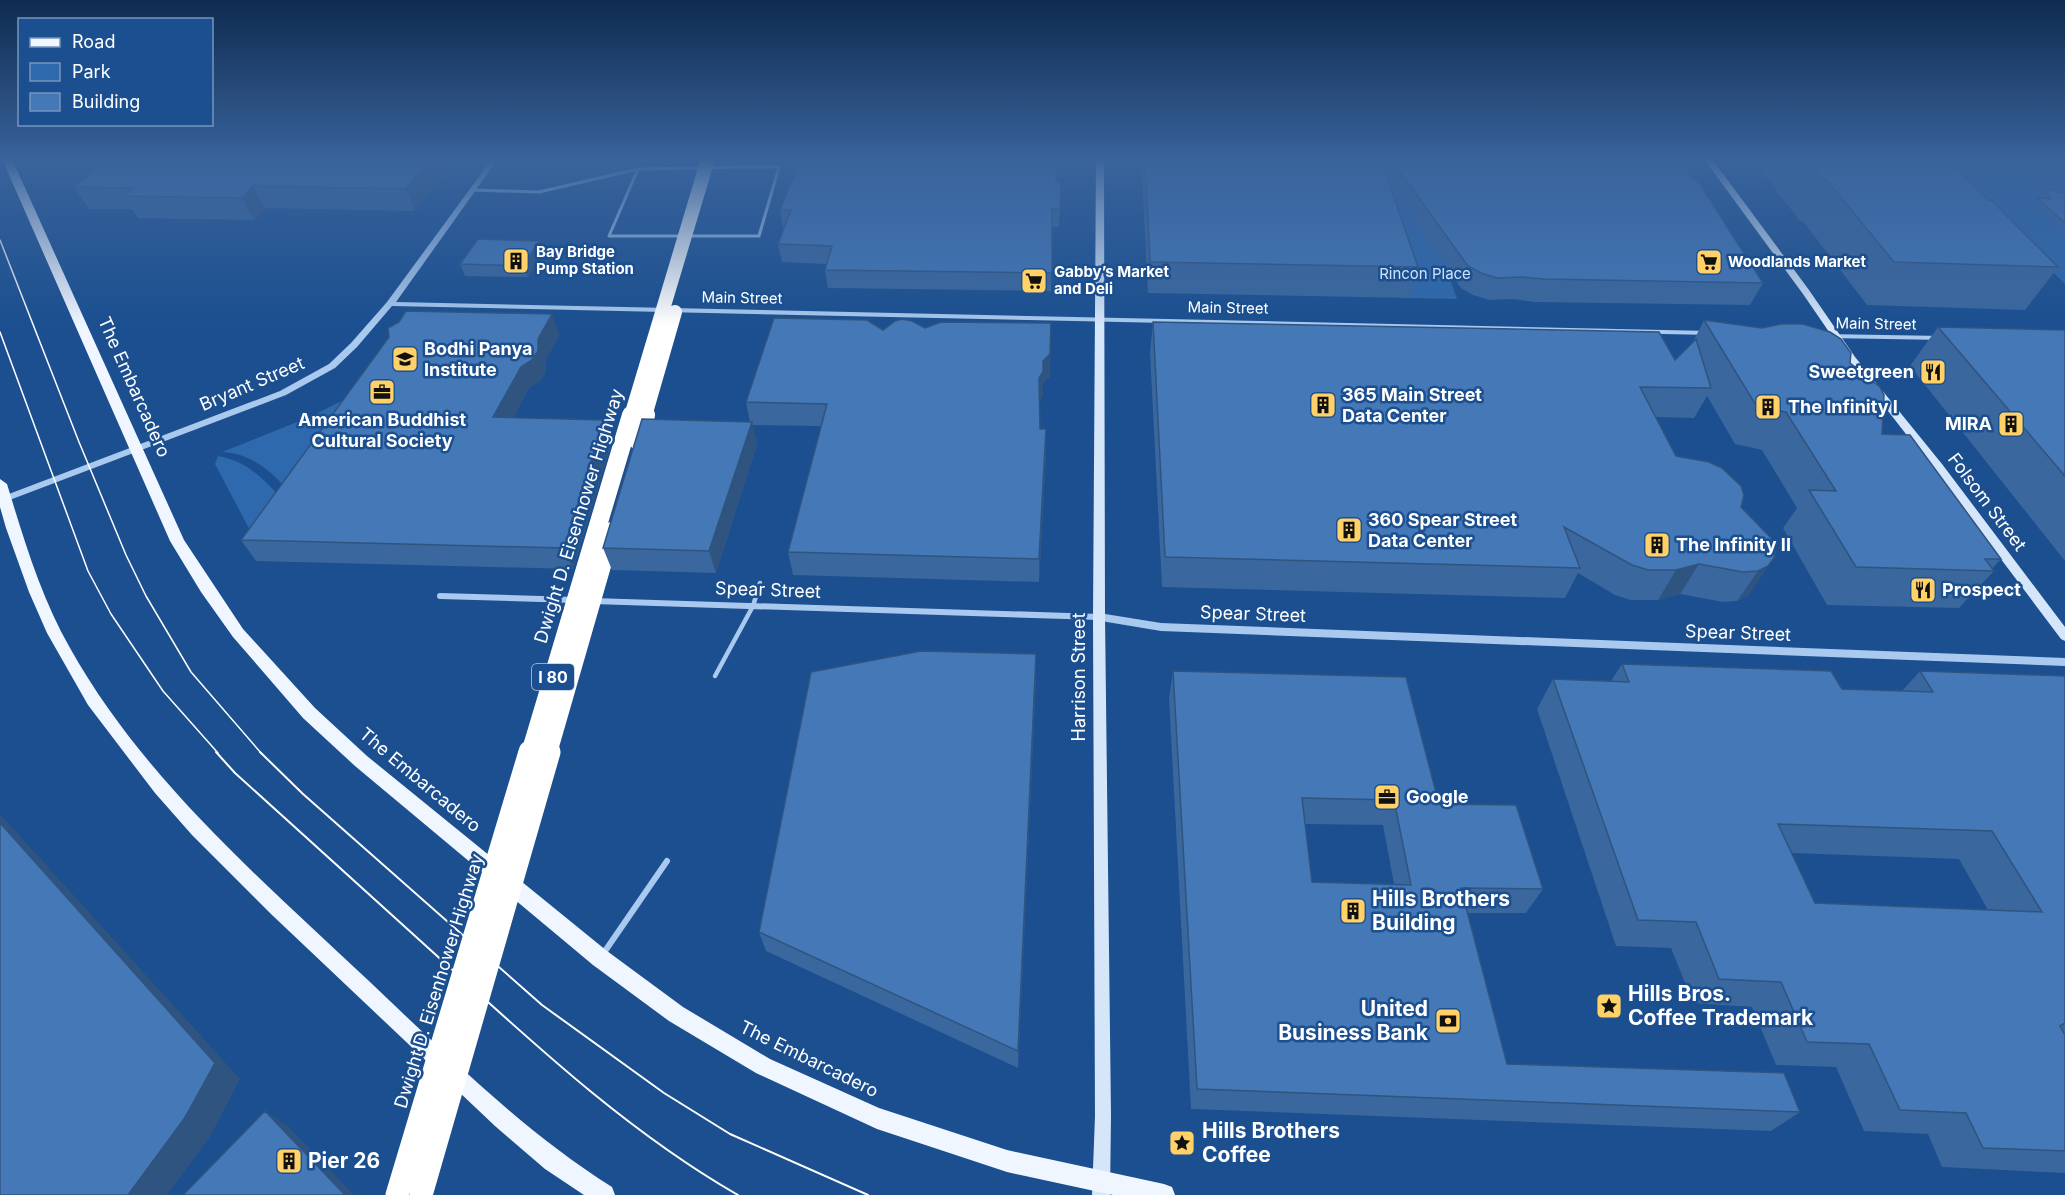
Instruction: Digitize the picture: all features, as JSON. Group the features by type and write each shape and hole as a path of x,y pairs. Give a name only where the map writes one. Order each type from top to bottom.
{"highway":[{"name":"Dwight D. Eisenhower Highway","path":"397,1195 691,215"},
{"name":"Dwight D. Eisenhower Highway","path":"421,1195 703,215"}],"main road":[{"name":"The Embarcadero","path":"32,215 177,541 200,579 238,633 283,686 361,760 600,958 676,1014 763,1066 877,1118 1007,1161 1101,1188 1164,1195"},
{"name":"Harrison Street","path":"1100,215 1101,1188"},
{"name":"Folsom Street","path":"1750,215 1837,336 2065,636"},
{"path":"1,494 25,562 64,652 95,703 133,754 233,865 465,1086 554,1162 604,1195"}],"street":[{"name":"Bryant Street","path":"1,494 137,448 303,384 332,366 354,345 390,304 454,215"},
{"name":"Main Street","path":"390,304 1724,334"},
{"name":"Main Street","path":"1815,336 1951,339"},
{"name":"Spear Street","path":"440,596 1099,617 1161,627 2065,662"}],"lane":[{"path":"618,215 609,236 759,236 765,215"},
{"path":"715,676 753,606 760,583"},
{"path":"600,958 667,861"}],"green space":[{"name":"Rincon Place","path":"1382,215 1428,215 1457,299 1410,298"},
{"path":"1995,215 2065,215 2065,284"},
{"path":"357,393 288,491 259,464 232,453 222,452 312,416"},
{"path":"218,456 246,466 261,477 282,499 254,538 215,464"}],"building":[{"path":"789,215 1052,215 1052,273 825,270 832,246 778,244"},
{"path":"1148,215 1400,215 1418,267 1150,262"},
{"path":"1431,215 1719,215 1763,283 1497,278 1468,266"},
{"path":"1855,215 2006,215 2058,267 1894,262"},
{"path":"2056,215 2065,215 2065,223"},
{"path":"478,239 539,241 523,266 460,264"},
{"path":"406,311 552,314 538,339 538,351 532,360 521,367 493,417 604,420 564,548 241,540 389,337 388,328 399,322"},
{"path":"774,318 867,320 883,330 902,319 925,328 941,322 1051,323 1050,354 1043,361 1043,372 1039,378 1040,429 1046,429 1039,559 788,552 827,404 746,402"},
{"path":"1704,320 1762,328 1781,324 1803,324 1830,332 1841,339 1851,353 1850,363 1880,387 1884,395 1882,434 1910,435 2001,559 1985,559 1994,571 1856,567 1809,490 1836,491 1786,412 1757,407"},
{"path":"1153,322 1659,332 1675,360 1696,339 1711,388 1640,387 1676,456 1709,462 1722,468 1741,486 1744,495 1741,507 1772,539 1776,549 1774,558 1768,566 1758,571 1743,572 1699,564 1676,570 1648,570 1632,565 1564,527 1580,568 1165,557"},
{"path":"1938,327 2065,330 2065,476"},
{"path":"642,419 752,422 709,551 603,548"},
{"path":"921,651 1036,654 1018,1051 759,932 811,672"},
{"path":"1622,664 1831,671 1842,689 1933,692 1920,671 2065,676 2065,1023 2060,1026 2065,1035 2065,1151 1983,1148 1966,1113 1900,1110 1869,1044 1807,1042 1781,982 1719,979 1696,922 1638,920 1553,679 1629,682","holes":["1778,824 1992,831 2042,912 1815,903"]},
{"name":"Hills Brothers Building","path":"1173,671 1406,677 1439,804 1516,805 1543,889 1461,888 1507,1064 1784,1073 1800,1112 1197,1089","holes":["1302,798 1394,800 1411,885 1312,882"]},
{"path":"0,823 215,1063 184,1119 128,1195 0,1195"},
{"path":"265,1111 345,1195 183,1195"}],"tram line":[{"path":"0,240 79,442 126,555 146,596 191,672 261,753"},
{"path":"0,332 88,571 111,614 163,691 218,753"},
{"path":"216,752 235,773 557,1064 663,1147 738,1195"},
{"path":"261,753 303,794 542,1005 664,1093 730,1134 868,1195"}],"place":[{"name":"Bay Bridge Pump Station","path":"516,261"},
{"name":"Woodlands Market","path":"1709,262"},
{"name":"Gabby’s Market and Deli","path":"1034,281"},
{"name":"Bodhi Panya Institute","path":"405,359"},
{"name":"Sweetgreen","path":"1933,372"},
{"name":"American Buddhist Cultural Society","path":"382,392"},
{"name":"365 Main Street Data Center","path":"1323,405"},
{"name":"The Infinity I","path":"1768,407"},
{"name":"MIRA","path":"2011,424"},
{"name":"360 Spear Street Data Center","path":"1349,530"},
{"name":"The Infinity II","path":"1657,545"},
{"name":"Prospect","path":"1923,590"},
{"name":"Google","path":"1387,797"},
{"name":"Hills Brothers Building","path":"1353,911"},
{"name":"Hills Bros. Coffee Trademark","path":"1609,1006"},
{"name":"United Business Bank","path":"1448,1021"},
{"name":"Hills Brothers Coffee","path":"1182,1143"},
{"name":"Pier 26","path":"289,1161"}]}
